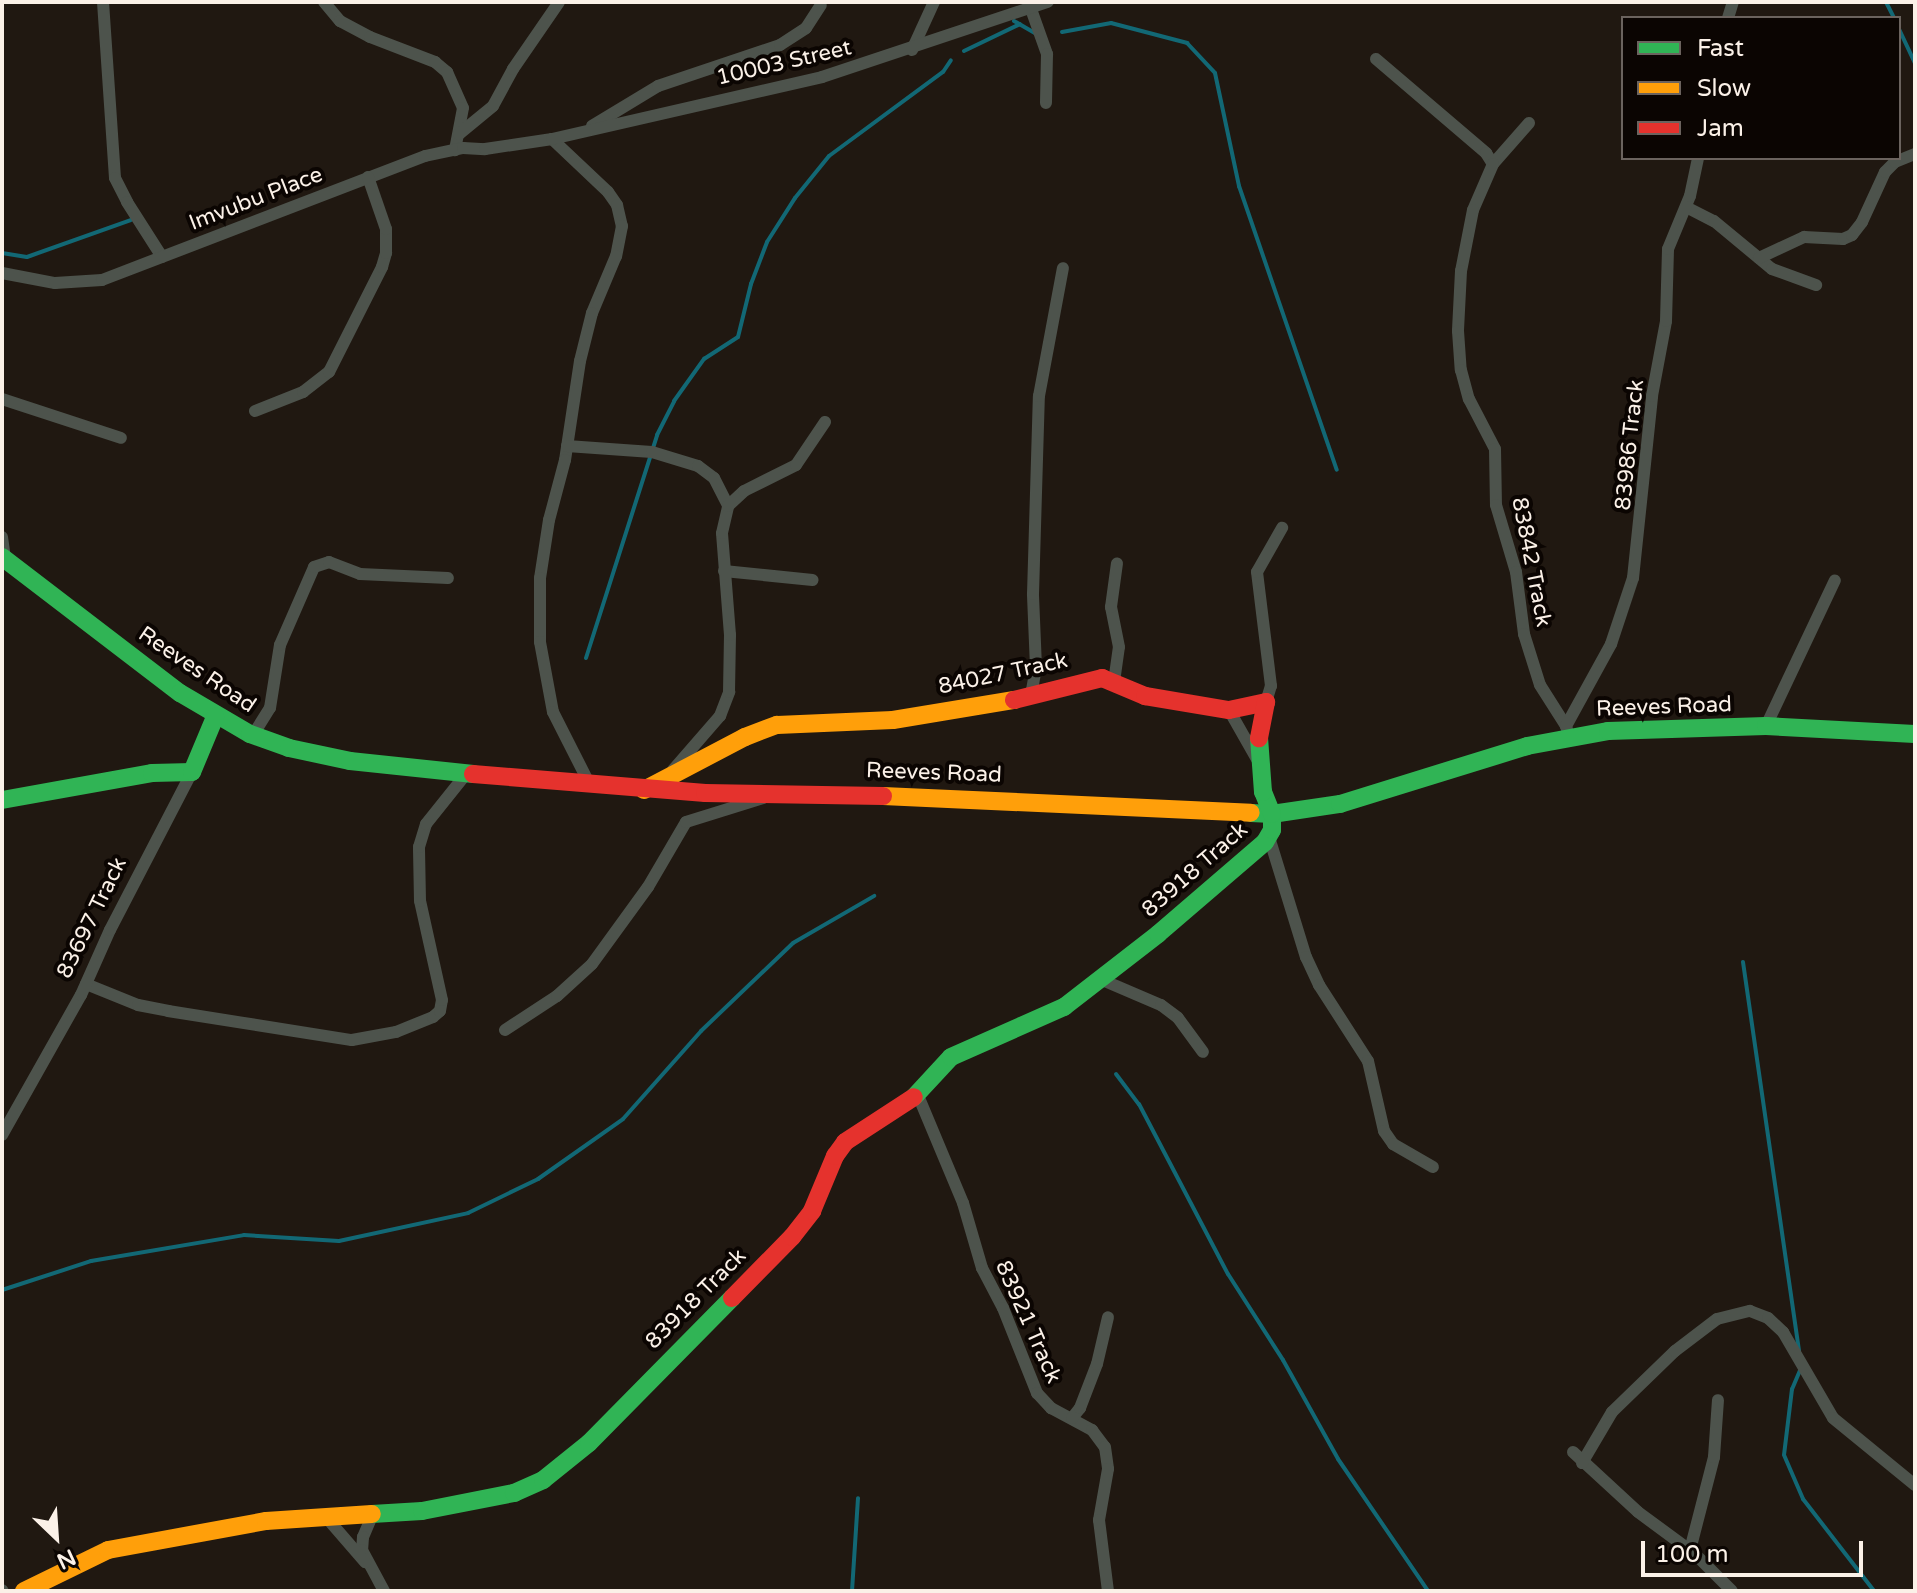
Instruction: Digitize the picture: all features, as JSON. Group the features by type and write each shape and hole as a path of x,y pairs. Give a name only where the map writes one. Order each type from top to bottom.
{"street":[{"path":"103,2 115,178 162,257"},
{"path":"324,2 332,15 354,29 441,66 454,82 463,108 455,150"},
{"path":"459,134 493,106 513,69 559,2"},
{"path":"912,50 934,2"},
{"name":"10003 Street","path":"525,142 552,139 822,77 912,50 971,25 1048,2"},
{"path":"586,129 658,86 780,45 806,28 821,5"},
{"path":"1031,9 1047,54 1046,103"},
{"path":"1376,59 1486,153 1493,164"},
{"name":"83842 Track","path":"1529,123 1493,164 1473,210 1459,297 1459,355 1469,399 1495,449 1496,505 1516,572 1524,634 1532,662 1549,704 1567,732"},
{"path":"552,139 608,192 617,205 622,226 616,256 592,313 540,578 540,642 553,712 590,785"},
{"name":"Imvubu Place","path":"2,273 55,283 81,284 102,280 368,177 455,150 525,142"},
{"name":"83986 Track","path":"1567,732 1611,644 1633,578 1652,396 1666,321 1668,249 1686,207 1698,160"},
{"path":"1759,258 1804,237 1843,239 1852,235 1862,222 1885,172 1899,160"},
{"path":"255,411 303,392 329,372 382,267 386,253 386,229 368,177"},
{"path":"1686,207 1714,221 1772,269 1816,285"},
{"path":"1026,698 1032,690 1036,667 1033,594 1039,396 1063,268"},
{"path":"2,399 121,438"},
{"path":"668,774 705,735 725,705 731,670 722,533 728,506 744,491 796,465 825,422"},
{"path":"567,446 652,452 698,466 714,478 728,506"},
{"path":"1272,814 1263,792 1259,764 1259,725 1271,686 1257,572 1282,528"},
{"path":"2,537 3,558"},
{"name":"Reeves Road","path":"3,558 215,717 253,735 289,748 350,761 466,774 644,790 950,797 1272,814 1357,800 1567,732 1766,726 1915,734"},
{"path":"253,735 270,708 280,645 310,572 318,563 329,562 360,574 448,578"},
{"path":"1114,682 1119,647 1111,607 1117,563"},
{"path":"724,571 813,580"},
{"path":"1766,726 1835,580"},
{"name":"84027 Track","path":"644,790 668,774 755,732 777,725 893,720 1026,698 1086,680 1114,682 1145,696 1229,710 1266,702"},
{"path":"1229,710 1259,764"},
{"name":"83697 Track","path":"2,1135 86,984 192,772 215,717"},
{"path":"2,800 152,773 192,772"},
{"path":"86,984 138,1005 352,1040 396,1032 433,1017 440,1011 442,1000 420,901 419,847 426,824 466,774"},
{"path":"505,1030 557,996 592,964 648,887 686,822 773,794"},
{"name":"83918 Track","path":"24,1591 108,1550 251,1523 422,1511 514,1493 557,1471 798,1231 820,1196 835,1156 845,1142 900,1110 951,1057 1048,1017 1100,979 1269,837 1272,814"},
{"path":"1269,837 1306,957 1319,985 1368,1061 1384,1131 1393,1144 1433,1167"},
{"path":"1100,979 1161,1005 1178,1018 1203,1052"},
{"name":"83921 Track","path":"917,1093 963,1203 982,1268 1003,1308 1037,1393 1051,1408 1092,1430 1108,1455 1099,1511 1108,1591"},
{"path":"1582,1463 1612,1412 1675,1351 1717,1319 1750,1311 1768,1318 1783,1332 1833,1418 1915,1485"},
{"path":"1072,1418 1080,1408 1097,1364 1108,1317"},
{"path":"1690,1550 1714,1457 1718,1400"},
{"path":"1573,1452 1638,1512 1690,1550 1732,1591"},
{"path":"367,1564 362,1543 372,1516"},
{"path":"326,1517 367,1564 384,1591"}],"waterway":[{"path":"1886,2 1893,16"},
{"path":"1014,21 1035,33"},
{"path":"1062,32 1111,23 1187,43 1215,73 1239,186 1337,470"},
{"path":"964,51 1020,24"},
{"path":"1901,33 1915,63"},
{"path":"586,658 657,435 674,401 704,359 738,337 751,284 767,242 795,198 829,156 943,72 951,60"},
{"path":"2,253 27,257 131,220"},
{"path":"2,1290 91,1261 244,1235 339,1241 468,1213 538,1179 623,1119 701,1031 793,943 874,896"},
{"path":"1743,962 1799,1351"},
{"path":"1116,1074 1139,1104 1228,1274 1283,1360 1338,1459 1428,1591"},
{"path":"1801,1368 1792,1389 1784,1455 1803,1499 1874,1591"},
{"path":"852,1591 858,1498"}],"traffic: fast":[{"path":"2,557 180,693 250,734 289,748 350,761 473,774"},
{"path":"2,800 152,773 192,772 215,717"},
{"path":"1251,813 1272,814 1340,804 1527,746 1608,731 1766,726 1915,734"},
{"path":"914,1097 951,1057 1064,1007 1158,934 1265,842 1272,830 1272,814 1263,792 1259,738"},
{"path":"372,1514 422,1511 514,1493 543,1480 589,1443 732,1298"}],"traffic: slow":[{"path":"644,790 745,737 777,725 893,720 1014,700"},
{"path":"883,796 1251,813"},
{"path":"24,1591 108,1550 266,1521 372,1514"}],"traffic: jam":[{"path":"1014,700 1102,678 1145,696 1229,710 1266,702 1259,738"},
{"path":"473,774 705,793 883,796"},
{"path":"732,1298 792,1237 812,1211 835,1156 845,1142 914,1097"}]}
